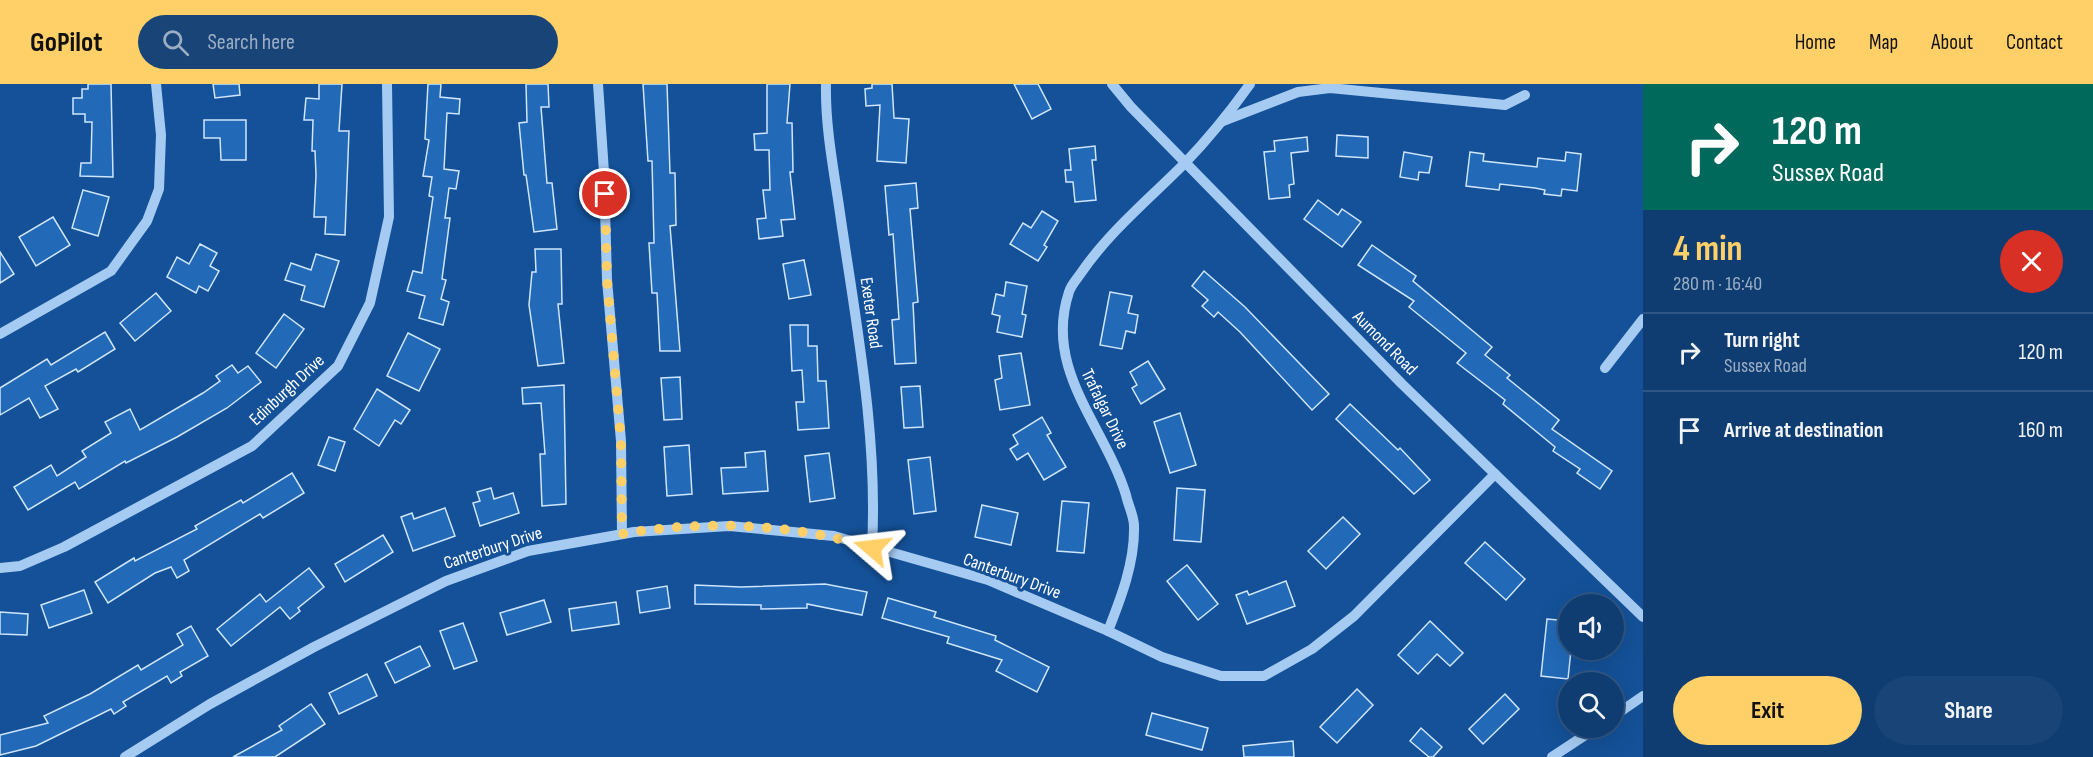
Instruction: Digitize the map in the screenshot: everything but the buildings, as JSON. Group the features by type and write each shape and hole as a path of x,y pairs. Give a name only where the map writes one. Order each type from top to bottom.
{"street":[{"path":"0,334 111,271 147,221 159,189 161,135 156,84"},
{"name":"Edinburgh Drive","path":"0,568 20,566 64,547 252,446 338,366 370,303 389,217 387,84"},
{"path":"598,84 604,172 607,280 621,441 622,534"},
{"name":"Exeter Road","path":"826,84 834,169 865,384 875,496 872,548"},
{"name":"Aumond Road","path":"1112,84 1185,163 1402,384 1643,617"},
{"name":"Trafalgar Drive","path":"1108,631 1121,597 1132,555 1134,524 1121,481 1102,439 1077,396 1066,363 1063,324 1069,290 1094,255 1185,163 1223,121 1250,84"},
{"path":"1223,121 1298,92 1330,88 1505,105 1525,95"},
{"path":"1605,368 1643,319"},
{"name":"Canterbury Drive","path":"125,757 210,705 303,653 446,581 528,551 622,534 729,525 834,536 988,580 1108,631 1162,657 1221,676 1264,676 1312,649 1354,616 1495,474"},
{"path":"1624,709 1643,696"},
{"path":"1552,757 1581,738"}],"route":[{"path":"605,194 607,280 621,441 622,534 729,525 834,536 872,548"}]}
